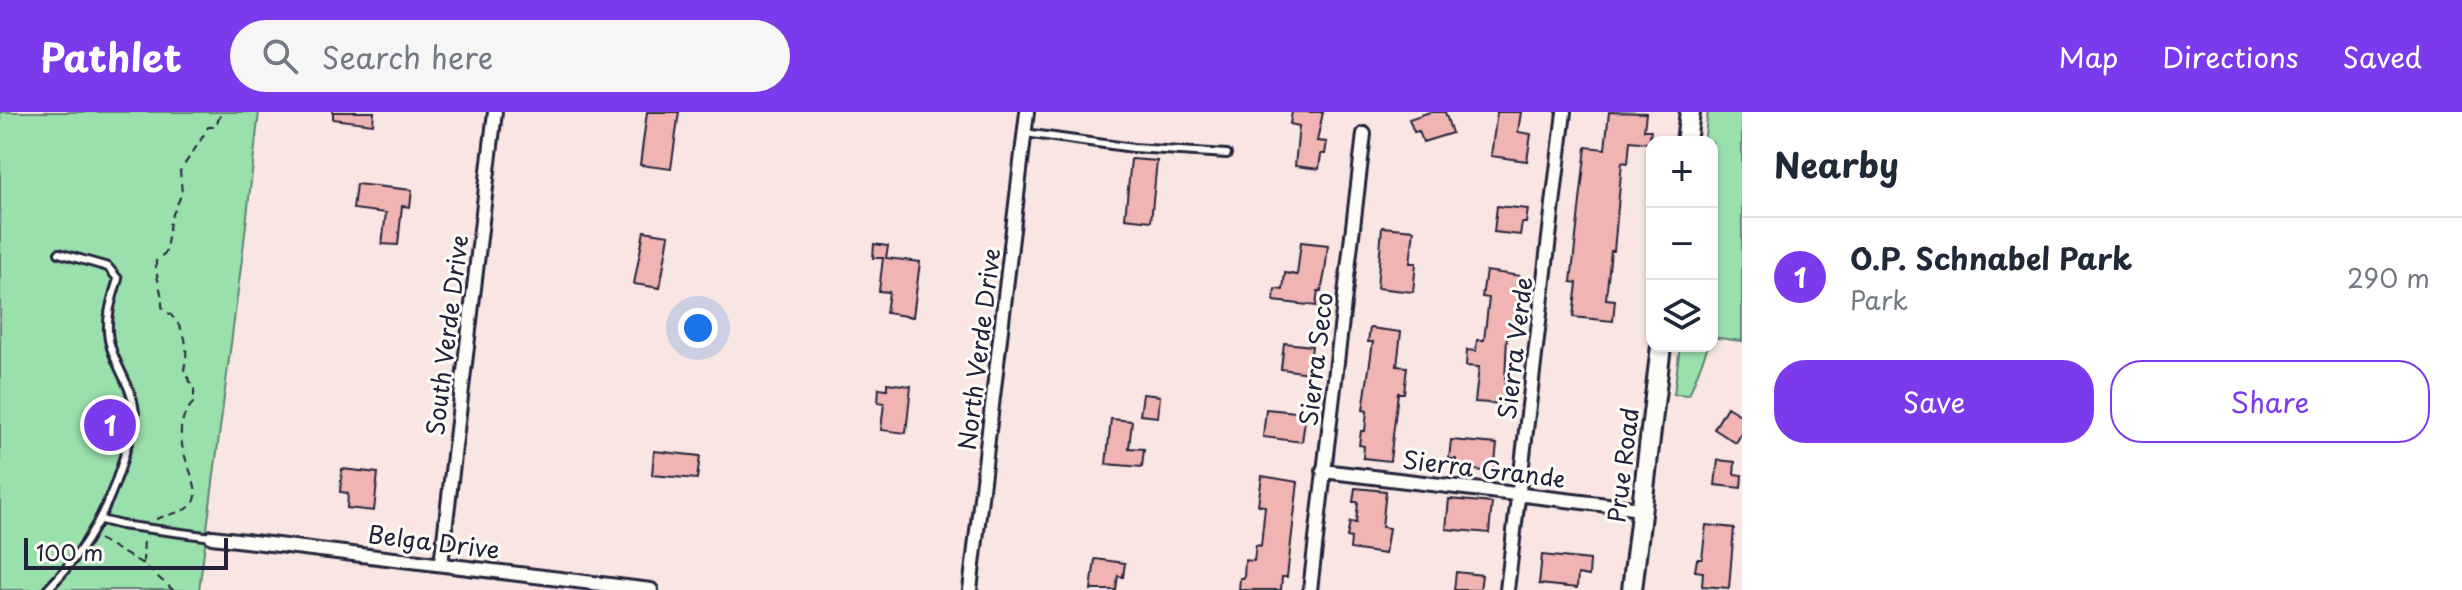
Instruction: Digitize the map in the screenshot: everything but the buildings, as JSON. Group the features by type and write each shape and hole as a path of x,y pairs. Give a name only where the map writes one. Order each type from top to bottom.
{"main road":[{"path":"1687,136 1690,112"},
{"name":"Prue Road","path":"1632,590 1660,352"}],"street":[{"name":"South Verde Drive","path":"441,564 495,112"},
{"name":"North Verde Drive","path":"970,590 1027,112"},
{"name":"Sierra Verde","path":"1507,590 1564,112"},
{"name":"Sierra Seco","path":"1310,590 1364,134"},
{"name":"Sierra Grande","path":"1323,471 1641,509"},
{"name":"Belga Drive","path":"212,537 651,590"}],"lane":[{"path":"1025,133 1133,148 1227,154"},
{"path":"47,590 71,563 101,520 113,495 135,417 132,398 109,339 110,309 118,279 108,267 59,253"},
{"path":"101,520 212,537"}],"path":[{"path":"143,564 145,535 154,520 190,508 197,499 197,485 187,469 179,432 185,411 194,402 194,389 184,370 188,351 185,334 162,307 155,274 156,261 166,252 170,221 182,193 180,171 208,127 215,127 222,112"},
{"path":"91,534 143,564 173,590"}],"green space":[{"path":"0,112 259,112 199,590 0,590"},
{"path":"1708,112 1742,112 1742,341 1718,338 1718,136 1705,136"},
{"path":"1679,352 1706,352 1689,395 1674,394"}],"place":[{"name":"O.P. Schnabel Park","path":"110,425"}]}
